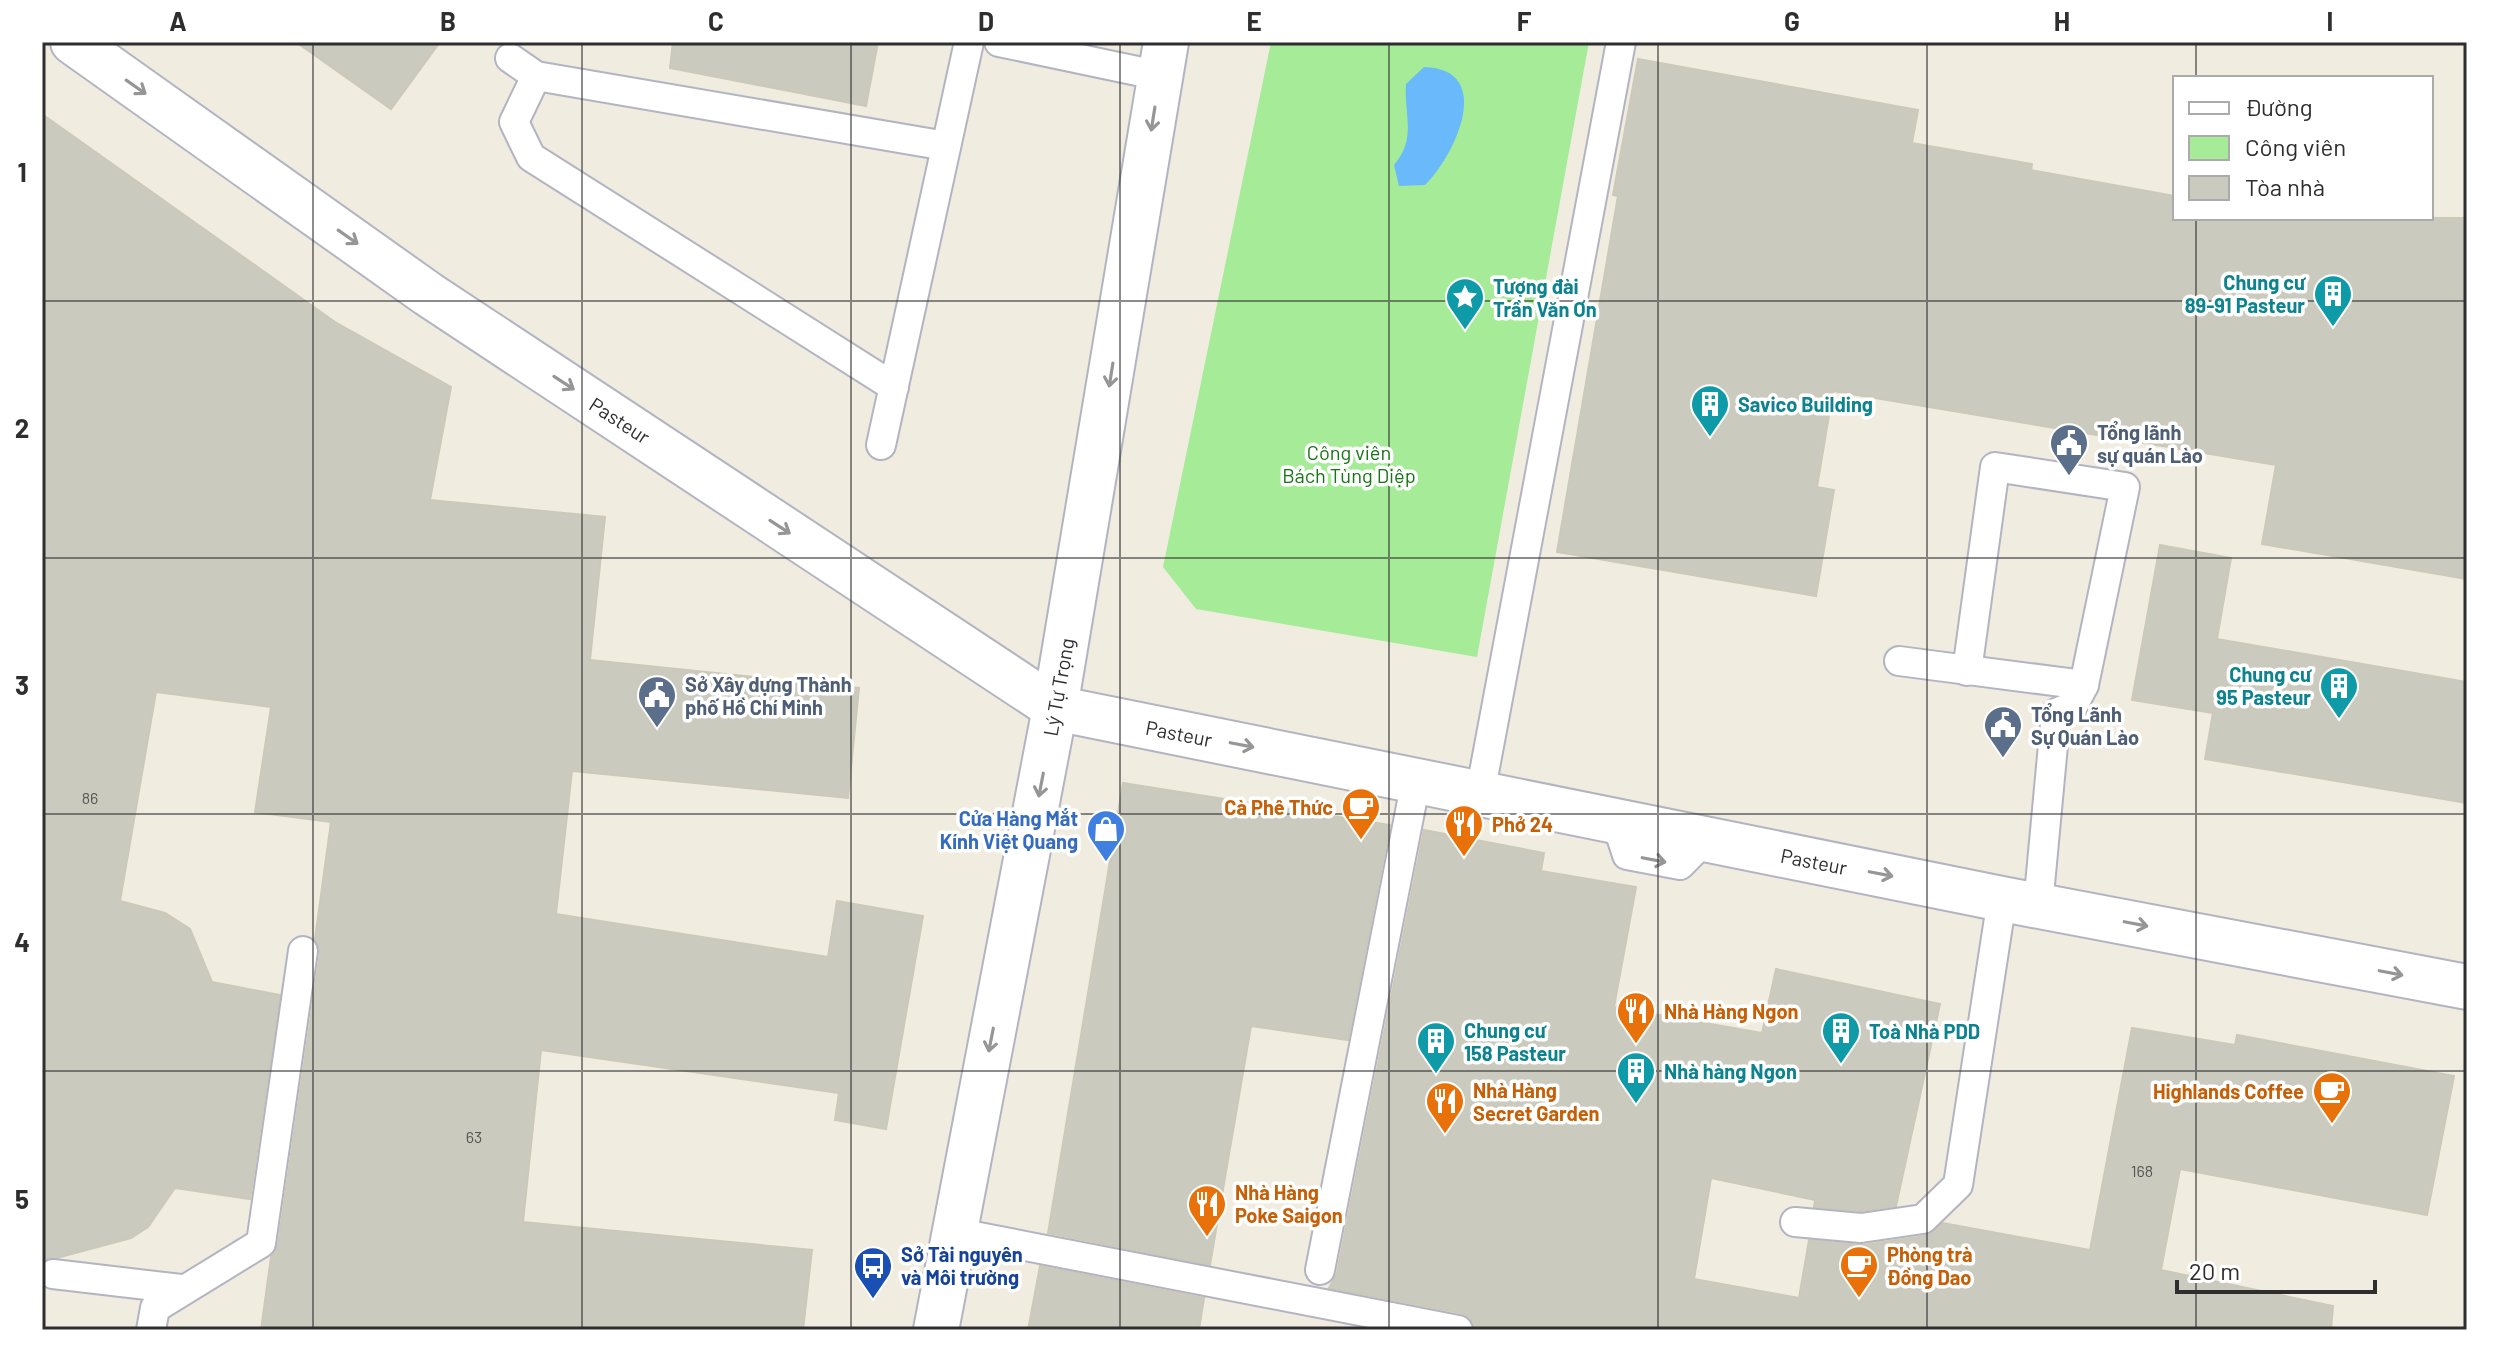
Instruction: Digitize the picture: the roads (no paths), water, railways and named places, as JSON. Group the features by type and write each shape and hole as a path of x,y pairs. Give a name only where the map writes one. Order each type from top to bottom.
{"main road":[{"name":"Pasteur","path":"73,42 428,294 1055,708 1705,840 2467,987"},
{"name":"Lý Tự Trọng","path":"936,1330 1055,708 1163,59"}],"lane":[{"path":"881,445 969,42"},
{"path":"999,42 1163,59"},
{"path":"1480,794 1621,42"},
{"path":"510,58 536,76 946,146"},
{"path":"536,76 514,122 531,157 894,387"},
{"path":"1795,1222 1861,1228 1923,1219 1958,1185 2020,902 2056,713 2073,706 2084,685 2125,487 1995,467 1967,671"},
{"path":"1899,661 2084,685"},
{"path":"1320,1270 1416,781"},
{"path":"151,1330 155,1308 181,1289 261,1243 303,951"},
{"path":"953,1232 1458,1330"},
{"path":"53,1274 181,1289"}],"water":[{"path":"1424,67 1446,71 1459,82 1464,98 1463,116 1448,155 1437,172 1425,185 1399,186 1394,165 1407,136 1406,84"}],"place":[{"name":"Chung cư 89-91 Pasteur","path":"2333,328"},
{"name":"Tượng đài Trần Văn Ơn","path":"1465,331"},
{"name":"Savico Building","path":"1710,438"},
{"name":"Tổng lãnh sự quán Lào","path":"2069,477"},
{"name":"Chung cư 95 Pasteur","path":"2339,720"},
{"name":"Sở Xây dựng Thành phố Hồ Chí Minh","path":"657,729"},
{"name":"Tổng Lãnh Sự Quán Lào","path":"2003,759"},
{"name":"Cà Phê Thức","path":"1361,841"},
{"name":"Phở 24","path":"1464,858"},
{"name":"Cửa Hàng Mắt Kính Việt Quang","path":"1106,863"},
{"name":"Nhà Hàng Ngon","path":"1636,1045"},
{"name":"Toà Nhà PDD","path":"1841,1065"},
{"name":"Chung cư 158 Pasteur","path":"1436,1075"},
{"name":"Nhà hàng Ngon","path":"1636,1105"},
{"name":"Highlands Coffee","path":"2332,1125"},
{"name":"Nhà Hàng Secret Garden","path":"1445,1135"},
{"name":"Nhà Hàng Poke Saigon","path":"1207,1238"},
{"name":"Phòng trà Đồng Dao","path":"1859,1299"},
{"name":"Sở Tài nguyên và Môi trường","path":"873,1300"}],"park label":[{"name":"Công viên Bách Tùng Diệp","path":"1349,464"}]}
